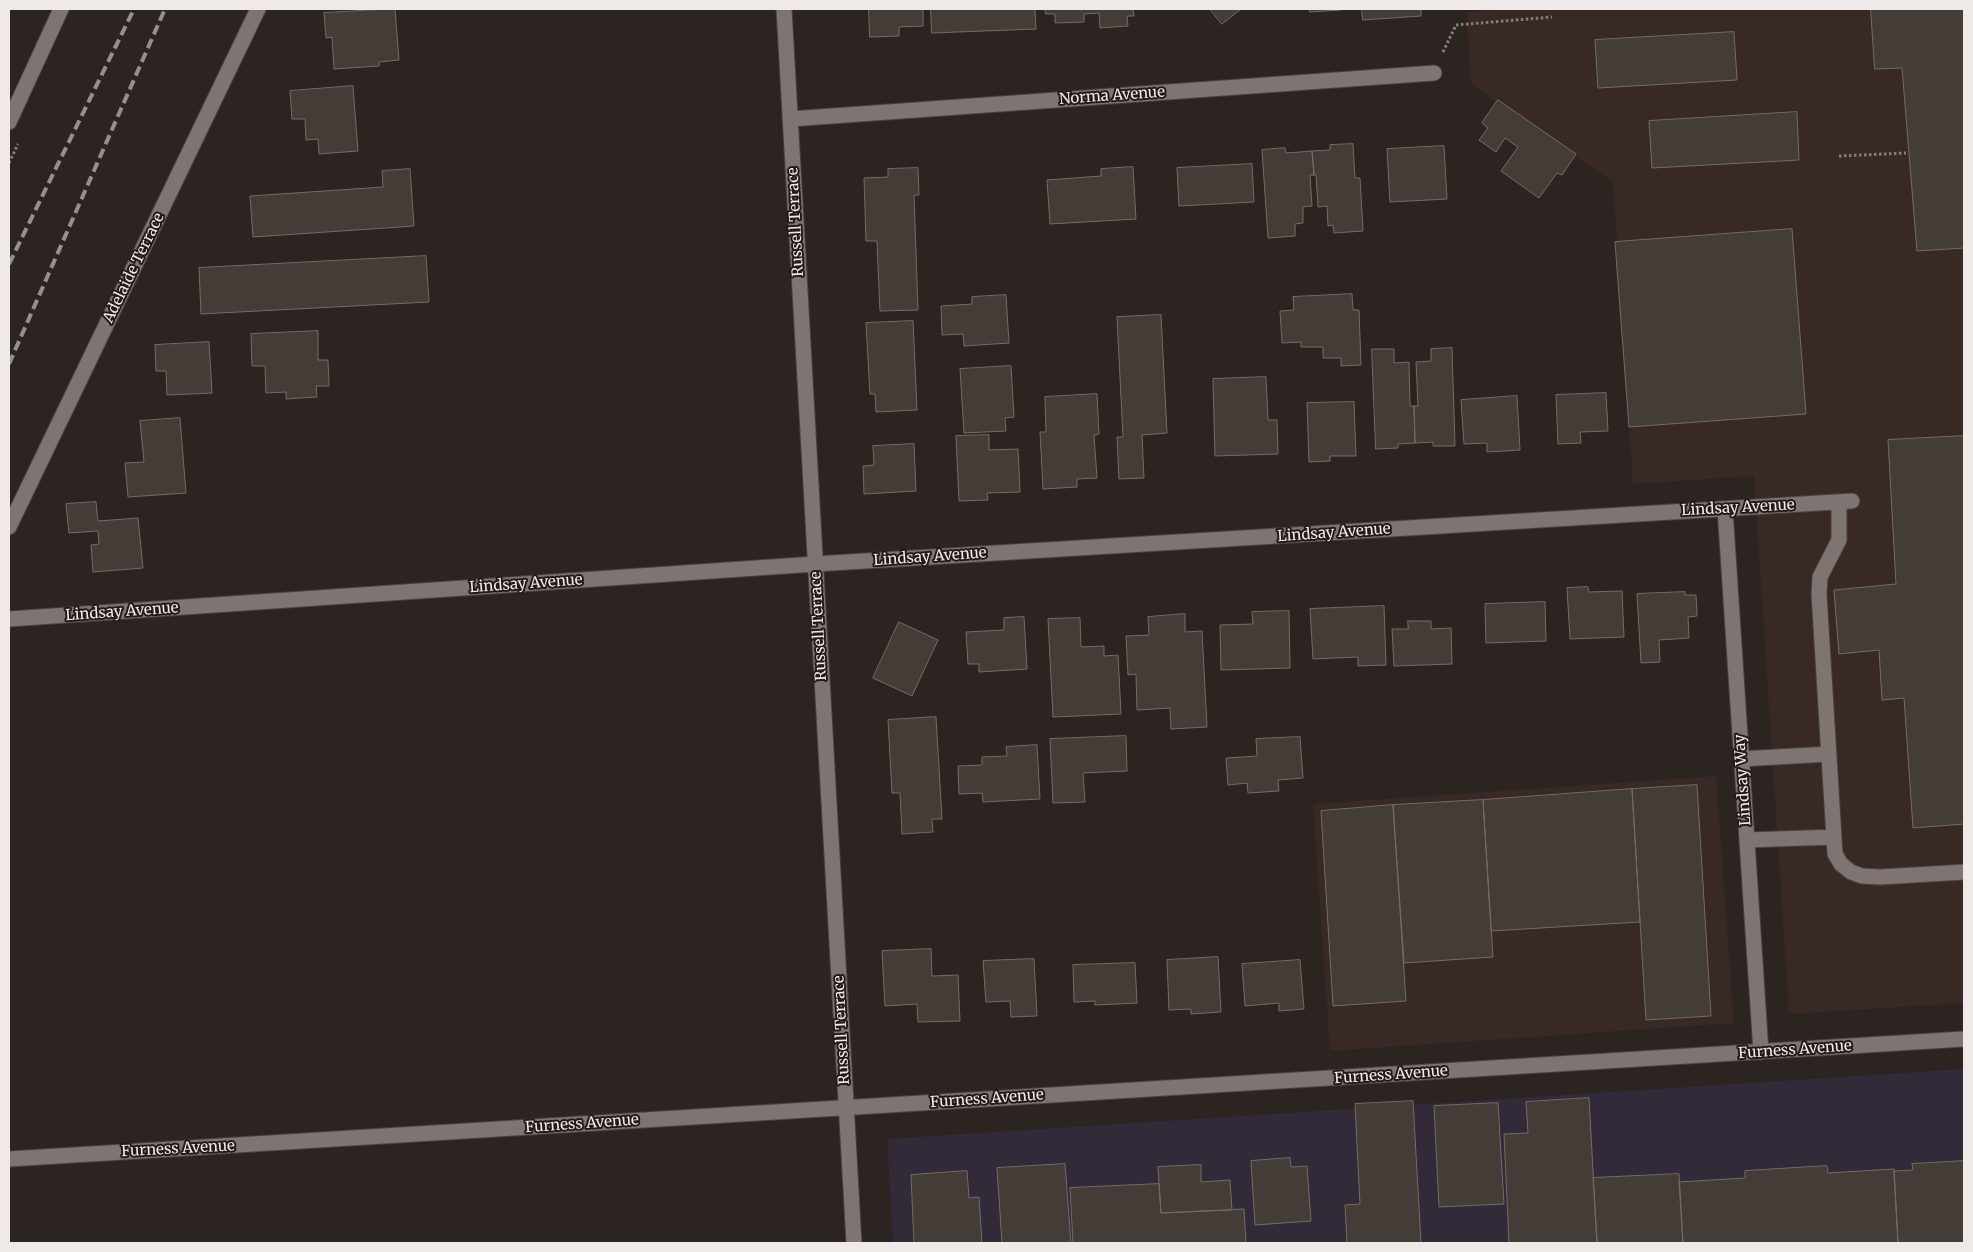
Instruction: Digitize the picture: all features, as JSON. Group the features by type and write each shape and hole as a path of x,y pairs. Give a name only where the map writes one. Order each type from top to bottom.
{"street":[{"path":"9,122 61,9"},
{"name":"Adelaide Terrace","path":"9,527 258,9"},
{"name":"Russell Terrace","path":"784,9 854,1243"},
{"name":"Norma Avenue","path":"790,119 1434,73"},
{"name":"Lindsay Avenue","path":"9,619 815,564 1846,501 1839,540 1820,577 1819,594 1828,754"},
{"name":"Lindsay Way","path":"1725,509 1761,1052"},
{"path":"1741,759 1828,754 1835,854 1841,864 1851,872 1862,876 1880,877 1964,872"},
{"path":"1747,840 1834,837"},
{"name":"Furness Avenue","path":"9,1159 1964,1039"}],"path":[{"path":"1434,73 1456,24 1552,17"},
{"path":"1839,156 1906,153"}],"shaded area":[{"path":"1510,9 1964,9 1964,1003 1789,1014 1754,476 1633,484 1613,182 1471,84 1467,12"},
{"path":"1716,776 1734,1023 1330,1051 1313,804"},
{"path":"1964,1069 1964,1243 893,1243 887,1139"}],"building":[{"path":"395,9 399,60 379,62 379,66 334,69 332,37 326,38 324,13"},
{"path":"869,9 923,9 923,26 899,27 899,36 870,37"},
{"path":"931,9 1035,9 1036,29 932,33"},
{"path":"1045,9 1133,9 1134,16 1127,16 1128,26 1100,28 1099,13 1084,14 1084,22 1055,23 1055,14 1046,14"},
{"path":"1210,9 1241,9 1222,24"},
{"path":"1310,9 1341,9 1341,10 1310,12"},
{"path":"1362,9 1421,9 1421,16 1363,20"},
{"path":"1871,9 1964,9 1964,248 1917,251 1902,68 1875,69"},
{"path":"1734,32 1737,80 1598,88 1595,40"},
{"path":"353,86 358,151 319,154 318,139 306,140 305,119 292,119 290,91"},
{"path":"1498,100 1576,154 1562,175 1557,173 1539,198 1501,171 1518,147 1505,138 1496,152 1479,140 1488,128 1482,123"},
{"path":"1797,112 1799,160 1652,168 1649,121"},
{"path":"1353,144 1355,178 1360,178 1363,231 1334,233 1333,225 1328,226 1327,206 1318,207 1312,151 1330,150 1330,145"},
{"path":"1444,146 1447,199 1390,202 1387,149"},
{"path":"1285,148 1286,153 1312,151 1314,175 1310,175 1312,206 1303,207 1303,223 1295,224 1295,236 1268,238 1262,150"},
{"path":"1252,164 1254,202 1179,206 1177,168"},
{"path":"1133,167 1136,219 1050,224 1047,180 1101,176 1101,169"},
{"path":"918,168 919,195 914,195 918,310 880,311 877,241 866,241 864,178 888,177 888,169"},
{"path":"410,169 414,226 253,237 250,196 383,187 382,171"},
{"path":"1792,229 1806,414 1629,427 1615,242"},
{"path":"426,256 429,302 201,314 199,268"},
{"path":"1352,294 1353,310 1359,310 1361,365 1341,366 1341,358 1323,358 1323,347 1301,347 1301,342 1282,343 1280,311 1294,310 1293,297"},
{"path":"1006,295 1009,343 964,346 963,334 942,335 941,306 972,304 972,297"},
{"path":"1161,315 1167,433 1142,435 1144,478 1119,479 1117,437 1123,437 1117,317"},
{"path":"913,321 917,410 876,412 875,394 870,394 866,323"},
{"path":"318,331 318,360 328,360 329,386 316,386 317,397 286,399 286,392 266,393 265,366 252,366 251,334"},
{"path":"209,342 212,393 167,395 166,371 156,371 155,345"},
{"path":"1452,348 1455,446 1433,446 1433,442 1415,443 1414,406 1418,406 1416,362 1431,361 1431,349"},
{"path":"1372,349 1394,349 1394,363 1409,362 1410,406 1414,406 1415,443 1398,444 1398,448 1376,449"},
{"path":"1011,366 1014,417 1005,418 1006,431 964,433 960,369"},
{"path":"1266,377 1268,420 1277,420 1278,454 1215,456 1213,379"},
{"path":"1606,393 1608,431 1580,432 1581,443 1558,444 1556,395"},
{"path":"1097,394 1099,434 1094,435 1097,478 1077,479 1077,487 1043,489 1040,432 1046,432 1045,397"},
{"path":"1517,396 1520,450 1487,452 1487,443 1464,444 1461,400"},
{"path":"1354,402 1356,456 1330,456 1330,461 1309,462 1307,403"},
{"path":"180,418 186,493 128,497 125,463 144,462 140,421"},
{"path":"989,435 989,450 1018,449 1020,492 987,493 988,500 959,501 956,436"},
{"path":"1964,436 1964,824 1913,828 1904,698 1882,700 1879,650 1839,654 1834,590 1896,584 1888,440"},
{"path":"914,444 916,491 864,494 863,466 874,465 873,446"},
{"path":"96,502 98,521 138,518 143,568 93,572 91,545 99,544 98,531 69,533 66,504"},
{"path":"1588,587 1589,592 1622,591 1624,637 1570,639 1567,588"},
{"path":"1685,592 1685,595 1696,595 1697,616 1688,617 1689,638 1659,640 1660,662 1641,663 1637,594"},
{"path":"1545,602 1546,641 1486,643 1485,604"},
{"path":"1384,606 1386,665 1358,666 1358,657 1313,659 1310,609"},
{"path":"1289,611 1290,668 1221,670 1220,625 1253,624 1252,612"},
{"path":"1185,614 1185,632 1202,631 1207,727 1171,729 1170,708 1137,710 1136,674 1128,675 1126,636 1149,635 1148,617"},
{"path":"1024,617 1027,669 979,672 979,664 968,664 966,632 1004,630 1004,618"},
{"path":"1080,618 1081,647 1104,646 1104,656 1118,655 1121,714 1053,717 1048,619"},
{"path":"1408,621 1431,621 1431,629 1451,628 1452,664 1394,666 1392,629 1408,629"},
{"path":"899,622 938,640 912,696 873,678"},
{"path":"936,717 942,819 932,819 933,832 902,834 900,793 892,793 888,720"},
{"path":"1126,736 1127,771 1083,773 1085,802 1053,803 1050,739"},
{"path":"1300,737 1303,778 1278,780 1279,791 1248,793 1247,783 1228,785 1226,758 1257,756 1256,739"},
{"path":"1037,745 1040,799 983,802 982,793 959,794 958,766 982,765 982,757 1007,756 1006,747"},
{"path":"1697,785 1711,1016 1646,1020 1632,789"},
{"path":"1632,789 1640,922 1491,931 1483,800"},
{"path":"1483,800 1493,957 1404,963 1393,805"},
{"path":"1393,805 1406,1001 1333,1006 1321,811"},
{"path":"931,949 932,976 958,975 960,1021 918,1022 917,1004 885,1006 882,951"},
{"path":"1218,957 1221,1012 1191,1014 1191,1009 1169,1010 1167,960"},
{"path":"1034,959 1037,1016 1011,1017 1010,1001 986,1002 983,961"},
{"path":"1300,960 1304,1009 1279,1011 1279,1003 1245,1006 1242,964"},
{"path":"1135,963 1137,1003 1095,1005 1095,1001 1074,1002 1073,965"},
{"path":"1589,1098 1597,1243 1509,1243 1504,1134 1528,1133 1526,1102"},
{"path":"1413,1101 1421,1243 1347,1243 1345,1205 1360,1204 1355,1104"},
{"path":"1498,1103 1504,1204 1439,1207 1434,1106"},
{"path":"1290,1158 1291,1167 1307,1166 1311,1221 1255,1225 1251,1161"},
{"path":"1964,1161 1964,1243 1898,1243 1894,1171 1913,1170 1912,1164"},
{"path":"1065,1164 1071,1243 1002,1243 997,1168"},
{"path":"1201,1165 1201,1182 1230,1180 1232,1210 1161,1213 1158,1167"},
{"path":"1827,1166 1828,1173 1894,1169 1898,1243 1683,1243 1679,1182 1745,1178 1745,1171"},
{"path":"967,1171 969,1198 979,1197 982,1243 914,1243 911,1175"},
{"path":"1679,1174 1683,1243 1597,1243 1593,1178"},
{"path":"1159,1184 1161,1213 1244,1209 1246,1243 1073,1243 1070,1188"}],"railway":[{"path":"9,264 134,9"},
{"path":"9,364 165,9"}]}
